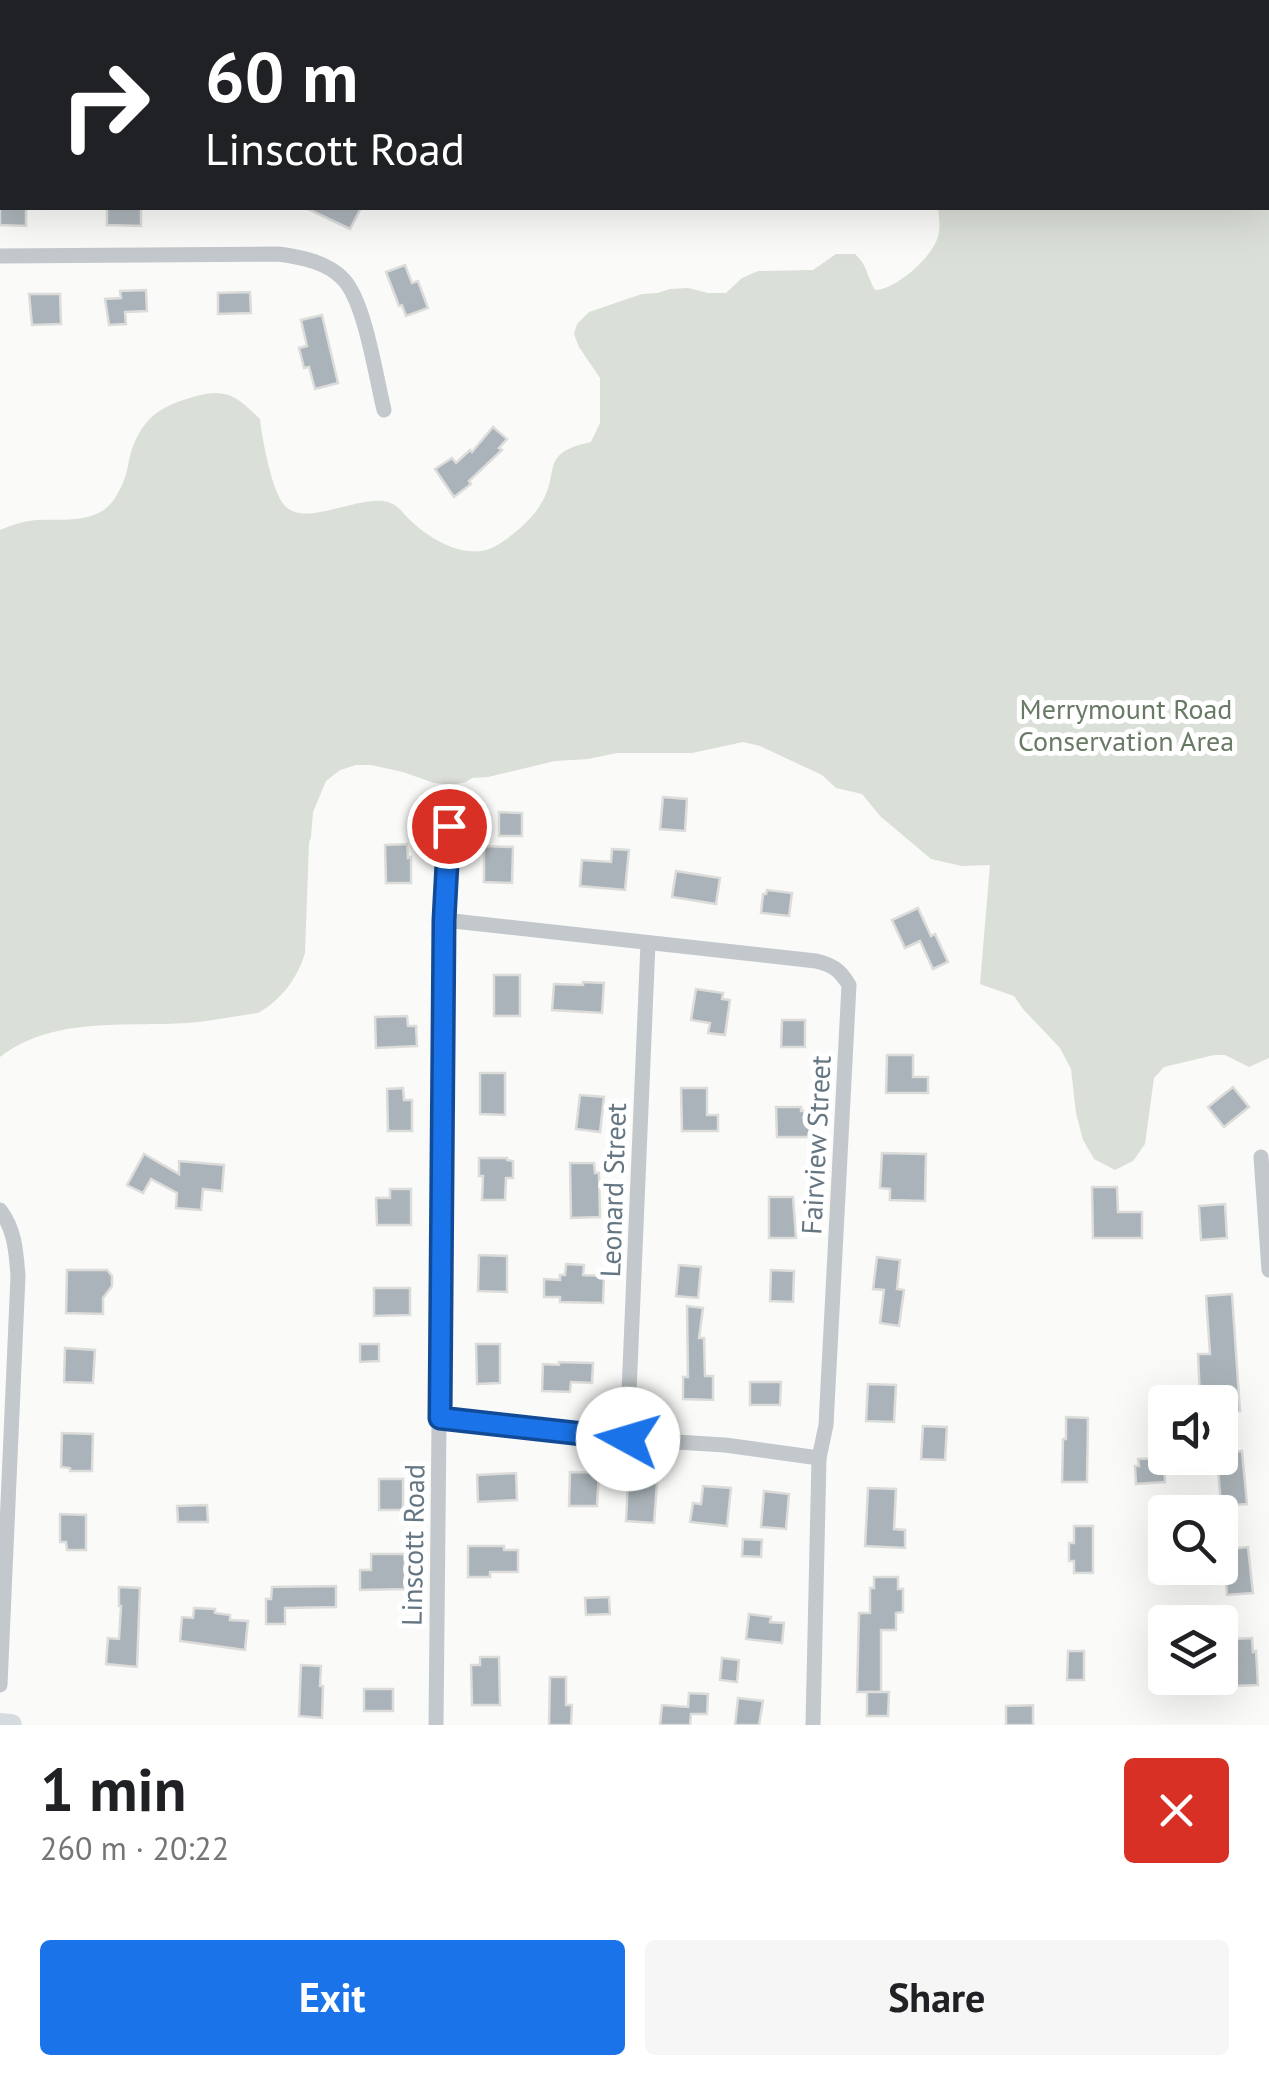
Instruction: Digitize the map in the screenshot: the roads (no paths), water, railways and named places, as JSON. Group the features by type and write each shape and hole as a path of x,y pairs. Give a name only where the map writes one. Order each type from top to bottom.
{"main road":[{"path":"0,1724 12,1725"}],"street":[{"path":"0,256 278,254 317,262 347,283 356,300 384,410"},
{"name":"Linscott Road","path":"436,1725 444,920 449,826"},
{"name":"Fairview Street","path":"444,920 816,961 832,965 849,985 827,1406 820,1458 813,1725"},
{"name":"Leonard Street","path":"628,1439 648,944"},
{"path":"1260,1158 1269,1270"},
{"path":"0,1210 16,1241 18,1276 0,1685"},
{"path":"440,1418 628,1439 724,1444 820,1458"}],"park label":[{"name":"Merrymount Road Conservation Area","path":"1126,725"}]}
